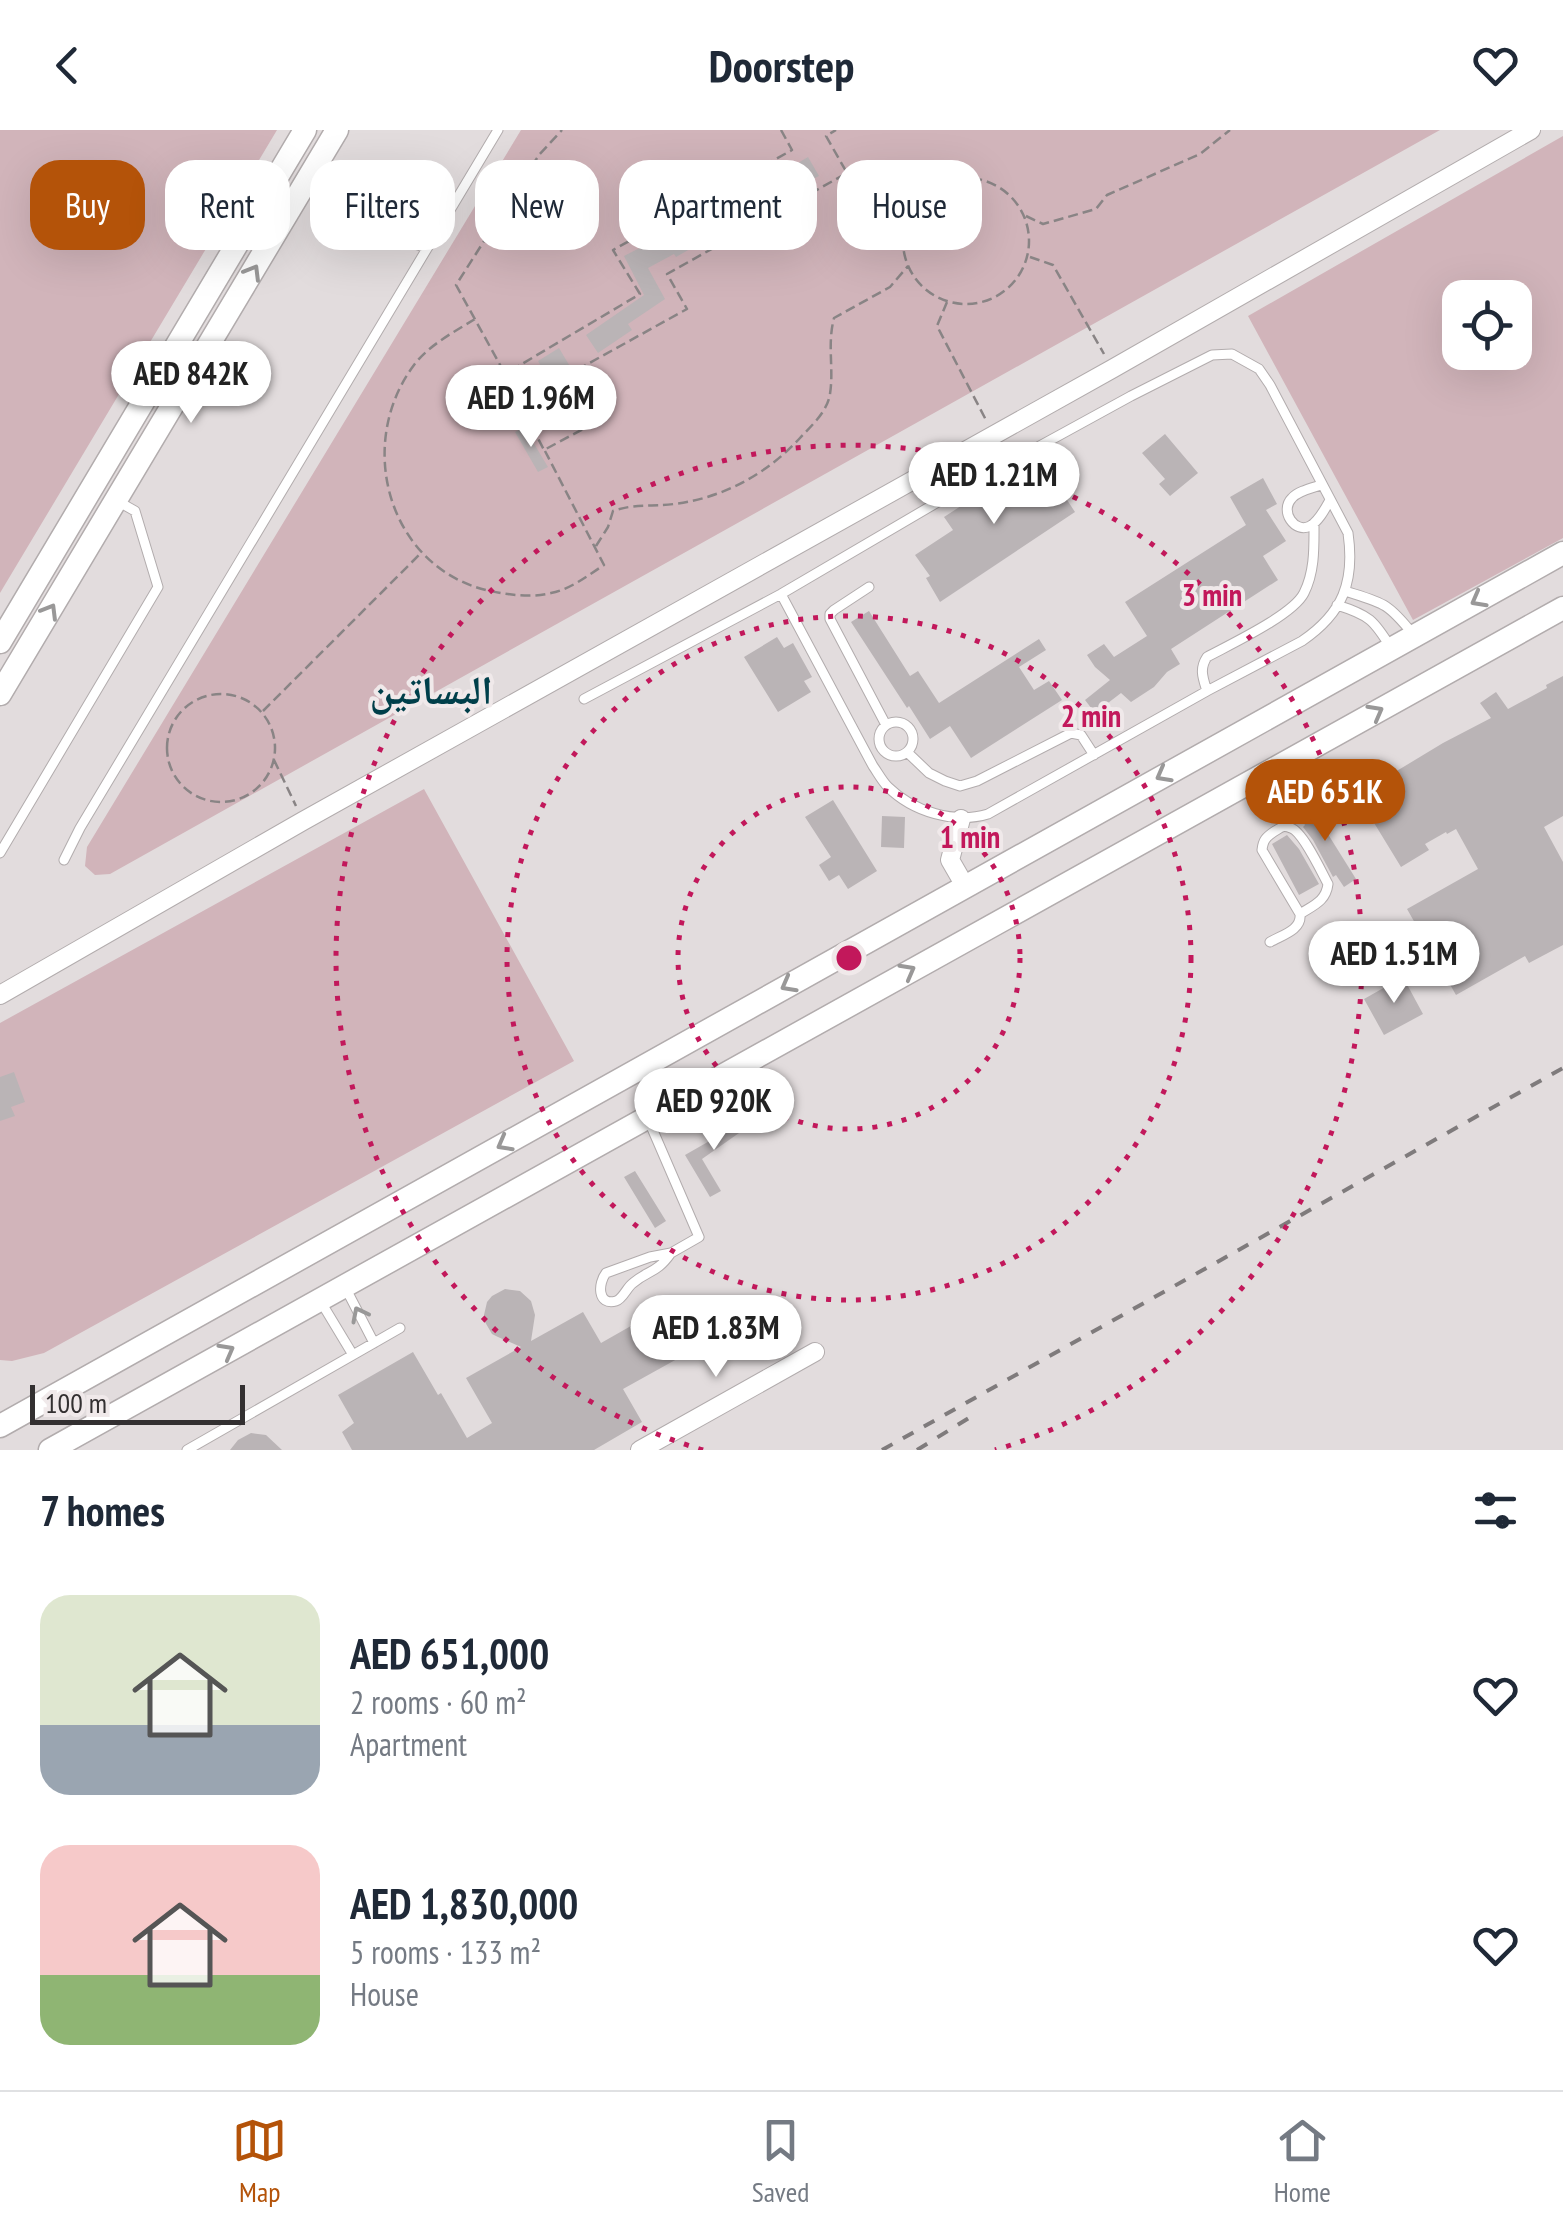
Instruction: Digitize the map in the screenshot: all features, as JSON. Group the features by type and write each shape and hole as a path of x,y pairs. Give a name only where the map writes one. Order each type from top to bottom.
{"street":[{"path":"287,160 305,130"},
{"path":"0,694 337,130"},
{"path":"0,995 1531,130"},
{"path":"0,642 233,250"},
{"path":"93,486 117,500"},
{"path":"0,1426 1563,552"},
{"path":"50,1450 1563,608"},
{"path":"960,819 950,860 965,886"},
{"path":"640,1450 815,1352"}],"lane":[{"path":"455,201 498,130"},
{"path":"64,860 426,250"},
{"path":"584,700 781,594 1131,396 1212,355 1232,354 1259,369 1348,533 1350,567 1345,591 1328,621 1302,641 973,819 934,813 911,804 888,787 781,594"},
{"path":"1321,485 1295,494 1286,512 1294,524 1307,528 1330,500"},
{"path":"0,853 158,588 135,511 117,500"},
{"path":"1207,691 1202,672 1207,658 1288,610 1303,596 1312,572 1314,524"},
{"path":"869,587 834,610 830,620 886,725"},
{"path":"1345,591 1384,603 1414,636"},
{"path":"1338,606 1369,617 1391,648"},
{"path":"886,725 907,725 914,739 907,752 900,756 885,752 879,738 886,725"},
{"path":"907,752 928,773 960,786 1071,733 1081,735 1094,755"},
{"path":"1270,942 1301,921 1261,846 1267,836 1283,826 1299,834 1328,884 1323,899 1300,914"},
{"path":"646,1117 699,1237 671,1253 606,1272 599,1286 601,1294 614,1302 619,1300 630,1284 659,1268 671,1253"},
{"path":"344,1286 374,1343"},
{"path":"320,1299 353,1355"},
{"path":"186,1450 400,1328"},
{"path":"0,1416 42,1402"}],"path":[{"path":"475,319 415,364 391,414 384,452 386,481 397,514 422,552 452,576 474,587 520,596 572,587 604,565 596,547 475,319 456,286 538,155 562,130"},
{"path":"504,374 640,294 612,250 792,150 781,130"},
{"path":"544,450 610,414 584,366 687,309 667,274 847,173 826,136 836,130"},
{"path":"1024,216 1044,224 1096,208 1106,195 1200,154 1230,130"},
{"path":"956,178 977,178 1013,198 1024,216 1030,236 1020,276 1006,291 988,301 968,305 947,302 928,292 913,277 904,258 902,236 907,216 919,198 936,185 956,178"},
{"path":"1028,256 1053,265 1112,369"},
{"path":"596,547 613,510 632,504 702,499 740,485 790,450 822,414 830,396 830,336 834,318 890,287 908,266"},
{"path":"947,302 937,326 994,434"},
{"path":"262,712 422,552"},
{"path":"234,695 249,701 271,726 276,743 274,760 268,776 243,798 209,800 180,783 167,752 168,735 186,707 200,698 234,695"},
{"path":"274,760 303,821"}],"shaded area":[{"path":"0,130 277,130 259,160 165,160 165,250 205,250 0,593"},
{"path":"521,130 1440,130 110,874 95,875 85,866 87,847 448,250 455,250 455,239 475,206 475,250 599,250 599,160 503,160"},
{"path":"1563,136 1563,538 1413,620 1248,316"},
{"path":"424,789 574,1061 44,1353 0,1360 0,1023"}],"building":[{"path":"636,250 688,250 648,268 665,299 628,324 632,330 598,353 586,335 644,295 624,256"},
{"path":"559,348 597,412 575,424 538,361"},
{"path":"524,427 548,467 538,472 515,432"},
{"path":"1165,434 1198,473 1170,496 1159,484 1165,479 1142,453"},
{"path":"1038,456 1075,512 940,602 926,578 930,576 915,555 953,530 944,517"},
{"path":"1263,478 1277,504 1266,510 1286,541 1263,556 1278,580 1171,649 1180,664 1154,687 1131,702 1121,693 1095,713 1085,700 1110,680 1087,655 1104,644 1114,657 1147,636 1125,602 1246,525 1230,497"},
{"path":"869,611 910,676 918,671 939,703 1039,639 1046,650 1019,667 1034,690 1049,681 1062,700 971,758 950,726 930,739 907,708 851,622"},
{"path":"777,637 784,648 793,643 812,677 804,681 811,692 778,712 744,657"},
{"path":"1563,676 1563,816 1544,827 1563,862 1563,945 1529,963 1525,956 1456,995 1407,909 1478,869 1456,829 1425,844 1429,850 1401,867 1357,795 1491,718 1480,703 1496,692 1508,709"},
{"path":"1306,799 1356,879 1344,887 1336,875 1333,877 1303,827 1294,806"},
{"path":"833,800 877,871 848,889 839,875 829,881 819,865 831,857 805,817"},
{"path":"882,816 905,817 904,848 881,847"},
{"path":"1287,835 1319,884 1299,895 1272,844"},
{"path":"1403,977 1423,1014 1384,1035 1364,999"},
{"path":"14,1072 25,1102 11,1107 15,1116 0,1121 0,1077"},
{"path":"741,1114 749,1126 702,1159 721,1191 710,1197 685,1155 713,1139 711,1136"},
{"path":"635,1171 666,1221 655,1228 624,1177"},
{"path":"505,1289 520,1291 531,1301 535,1315 531,1341 583,1312 601,1343 652,1314 677,1359 623,1389 642,1422 594,1450 352,1450 342,1432 354,1423 338,1395 413,1352 467,1438 492,1423 466,1378 521,1347 492,1334 485,1322 487,1302"},
{"path":"251,1433 266,1435 282,1450 230,1450"}],"railway":[{"path":"882,1450 1563,1068"},
{"path":"917,1450 977,1413"}],"district":[{"name":"البساتين","path":"431,690"}]}
